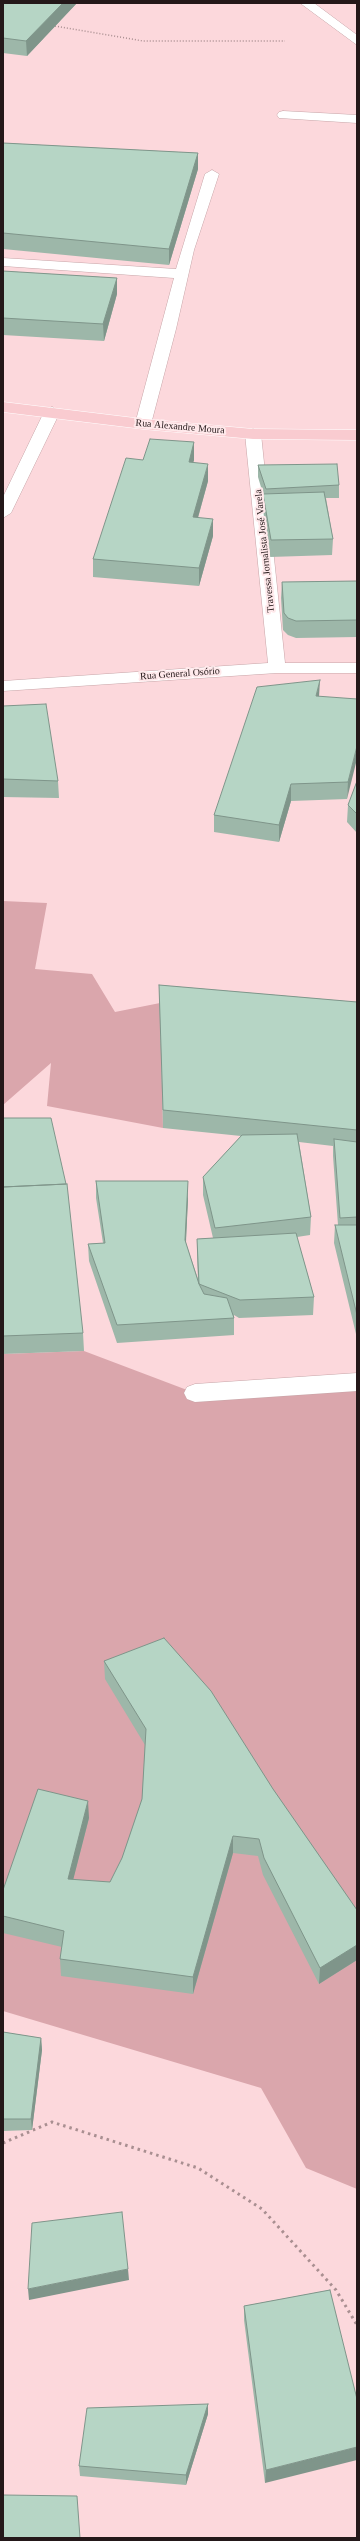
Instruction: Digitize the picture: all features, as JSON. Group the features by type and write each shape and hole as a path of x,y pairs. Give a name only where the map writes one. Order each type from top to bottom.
{"main road":[{"name":"Rua Alexandre Moura","path":"3,407 143,424 253,434 357,435"}],"street":[{"path":"306,3 357,41"},
{"path":"283,115 357,119"},
{"path":"143,424 182,274 212,174"},
{"path":"3,262 182,274"},
{"path":"3,513 52,412"},
{"name":"Travessa Jornalista José Varela","path":"253,434 277,668"},
{"name":"Rua General Osório","path":"3,686 277,668 357,668"},
{"path":"195,1394 357,1382"}],"path":[{"path":"55,26 143,41 293,42"},
{"path":"3,2143 52,2122 198,2168 262,2209 336,2290 357,2325"}],"shaded area":[{"path":"3,901 47,903 35,969 92,974 115,1012 160,1003 163,1128 47,1106 51,1063 3,1105"},
{"path":"84,1351 195,1393 357,1382 357,2189 306,2168 261,2088 3,2011 3,1354"}],"building":[{"path":"3,3 63,3 26,41 3,38"},
{"path":"3,143 198,153 169,249 3,233"},
{"path":"3,271 117,278 103,324 3,318"},
{"path":"150,439 194,442 189,462 208,464 193,517 213,519 199,568 93,559 126,458 143,460"},
{"path":"337,464 339,485 266,489 258,465"},
{"path":"324,492 333,539 271,540 263,494"},
{"path":"357,581 357,620 296,621 288,618 284,613 282,582"},
{"path":"320,680 316,696 357,699 357,746 348,782 291,784 279,825 214,815 257,687"},
{"path":"46,704 58,781 3,779 3,706"},
{"path":"357,781 357,814 348,805"},
{"path":"159,985 357,1002 357,1130 163,1110"},
{"path":"3,1118 51,1118 66,1184 3,1187"},
{"path":"297,1134 311,1217 215,1228 203,1177 242,1135"},
{"path":"334,1139 357,1142 357,1217 340,1218"},
{"path":"96,1181 188,1181 185,1240 199,1284 204,1294 227,1298 234,1318 117,1325 88,1244 105,1243"},
{"path":"67,1184 83,1333 3,1336 3,1187"},
{"path":"335,1225 357,1225 357,1315"},
{"path":"296,1233 314,1297 240,1300 199,1284 197,1239"},
{"path":"164,1638 211,1691 273,1789 357,1910 357,1945 320,1968 264,1858 259,1839 233,1836 193,1977 60,1959 64,1931 3,1916 3,1890 38,1789 88,1801 68,1879 110,1882 122,1858 142,1799 146,1729 104,1661"},
{"path":"3,2032 41,2038 31,2119 3,2119"},
{"path":"122,2212 128,2269 28,2289 32,2223"},
{"path":"330,2290 357,2399 357,2447 266,2470 244,2306"},
{"path":"208,2404 186,2475 79,2466 87,2408"},
{"path":"3,2495 77,2496 80,2538 3,2538"}]}
